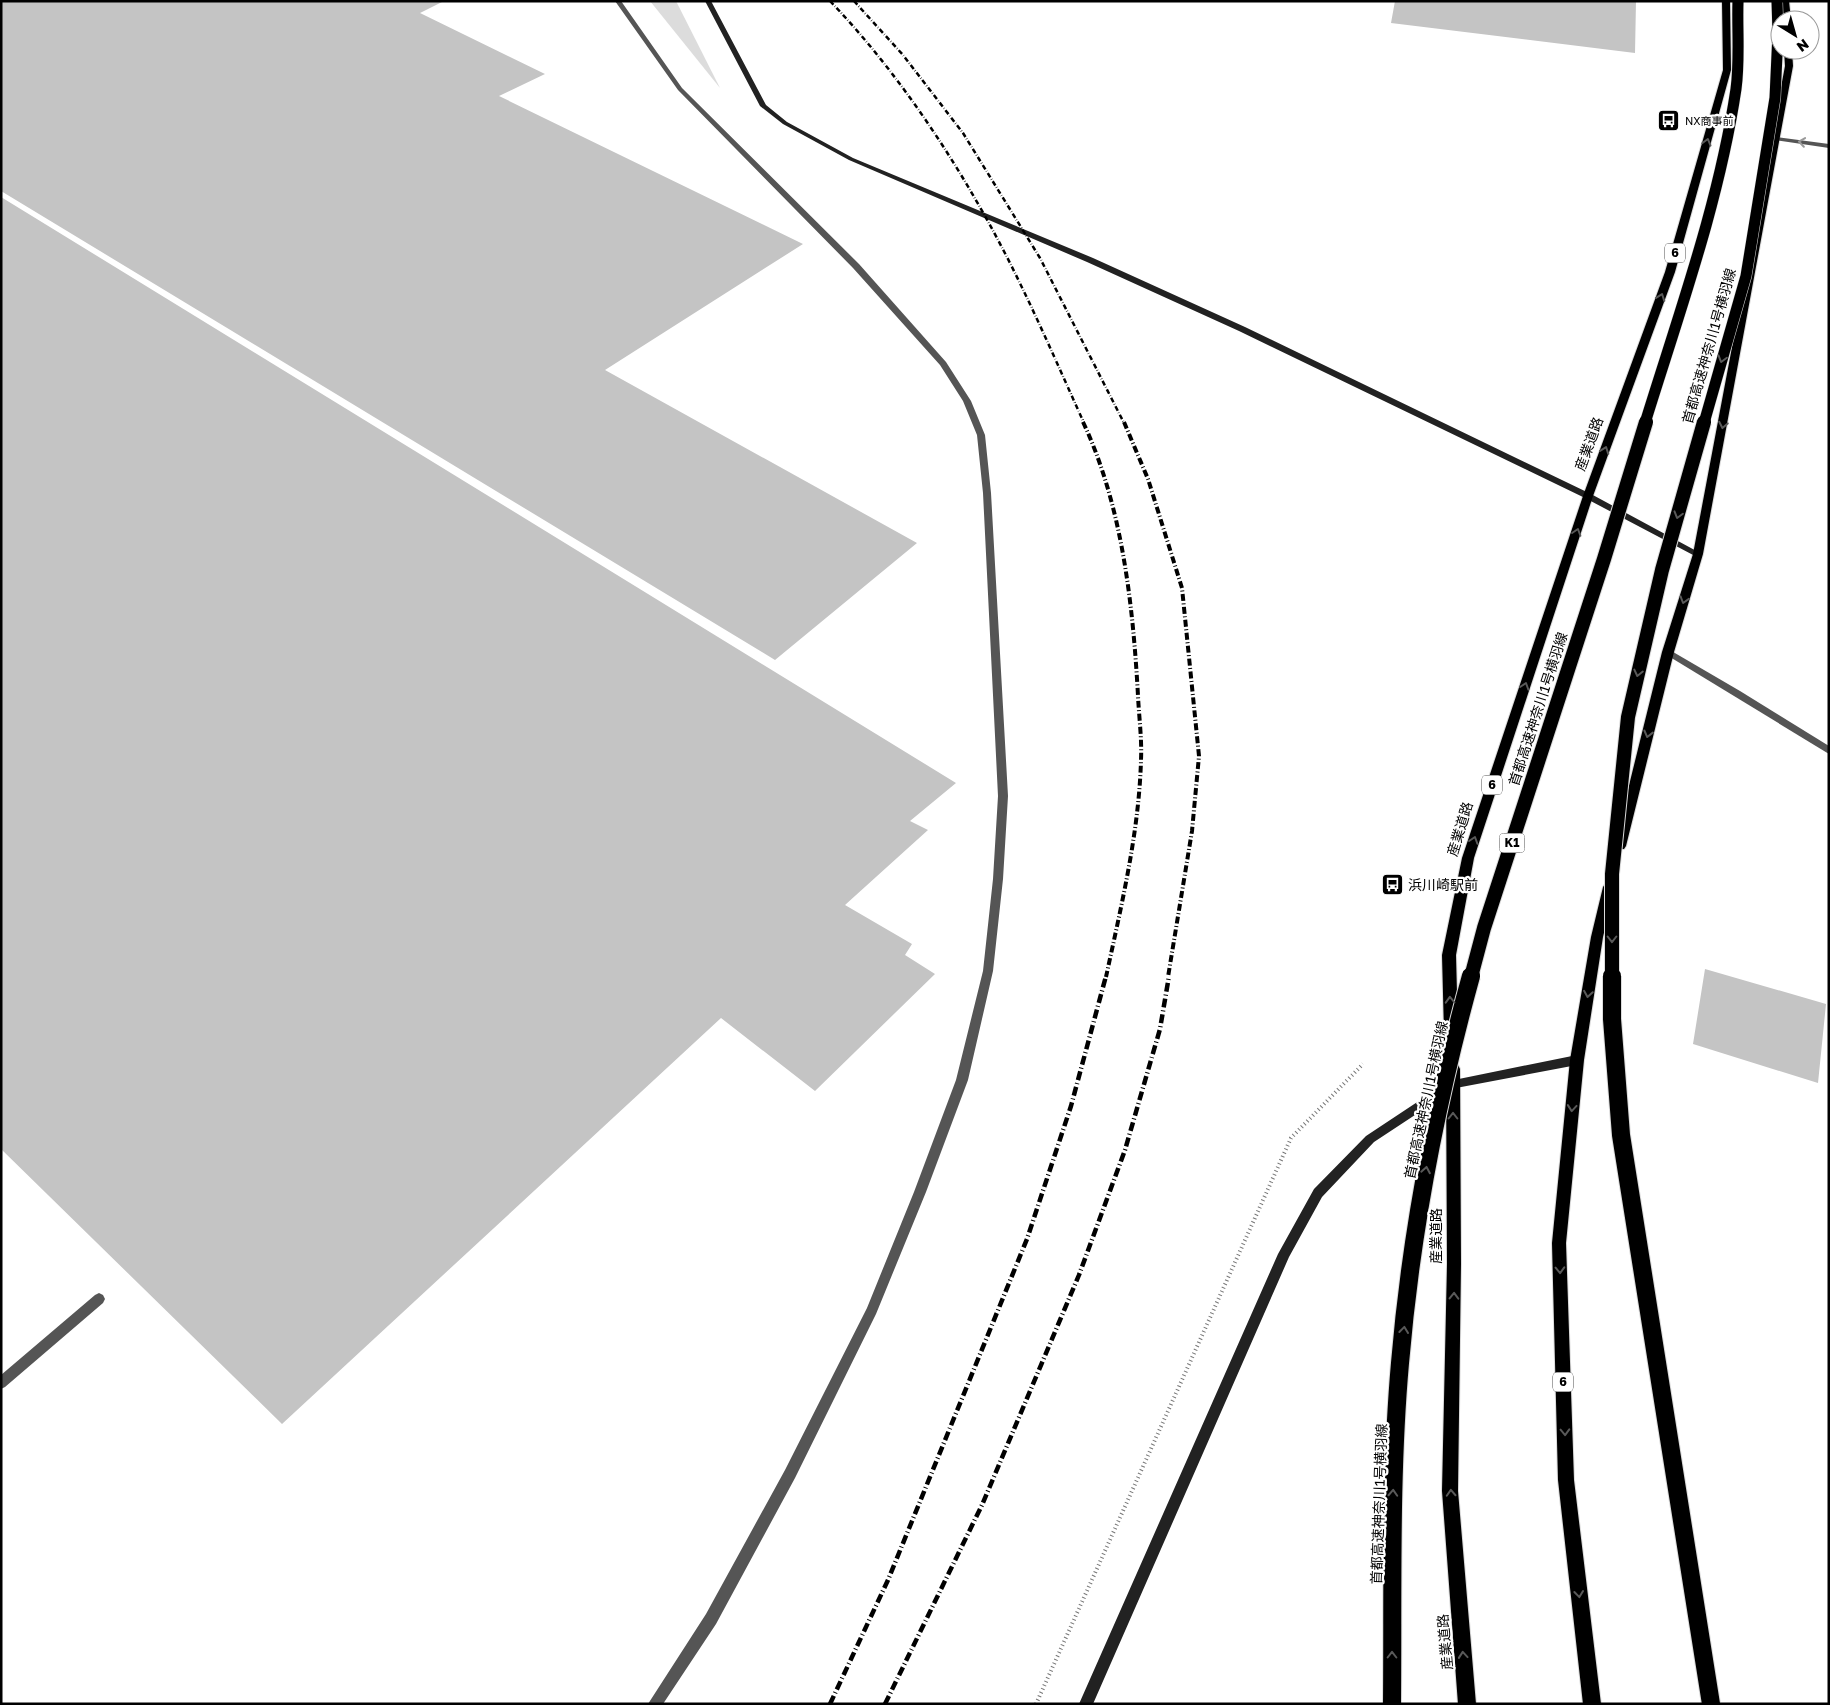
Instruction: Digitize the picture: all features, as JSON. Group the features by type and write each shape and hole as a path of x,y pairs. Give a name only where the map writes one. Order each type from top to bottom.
{"highway":[{"name":"首都高速神奈川1号横羽線","path":"1392,1704 1393,1508 1400,1364 1414,1239 1434,1128 1460,1016 1484,928 1604,559 1697,253 1725,152 1736,86 1738,1"},
{"name":"首都高速神奈川1号横羽線","path":"1711,1704 1621,1135 1612,1019 1612,874 1628,717 1662,570 1746,276 1776,98 1778,33 1776,1"}],"main road":[{"name":"産業道路","path":"1467,1704 1450,1491 1454,1264 1453,1084 1449,955 1468,858 1588,496 1670,272 1727,70 1726,1"},
{"name":"6","path":"1592,1704 1566,1480 1559,1259 1577,1060 1597,937 1668,652 1698,554 1776,138 1789,60"}],"street":[{"path":"618,1 680,89 856,266 944,364 967,401 981,435 987,493 1003,796 998,879 988,970 962,1080 920,1192 872,1310 790,1474 711,1618 655,1704"},
{"path":"708,1 749,77 762,106 817,143 850,159 1082,256 1233,325 1588,496 1698,554"},
{"path":"1776,138 1829,146"},
{"path":"1668,652 1829,751"},
{"path":"1086,1704 1284,1254 1318,1192 1370,1139 1453,1084 1577,1060"},
{"path":"1,1383 100,1299"}],"path":[{"path":"1036,1704 1291,1138 1363,1064"}],"shaded area":[{"path":"650,1 676,1 720,88"}],"building":[{"path":"1,1 444,1 420,13 545,74 499,96 803,244 605,370 917,543 775,660 1,191"},
{"path":"1395,1 1636,1 1635,53 1391,23"},
{"path":"1,197 956,783 910,821 928,830 845,905 912,944 905,955 935,974 815,1091 721,1018 282,1424 1,1149"},
{"path":"1705,969 1826,1004 1818,1083 1693,1044"}],"railway":[{"path":"830,1 857,30 907,93 952,160 993,230 1021,285 1084,423"},
{"path":"854,1 903,55 963,133 1040,258 1124,423"},
{"path":"1083,422 1107,487 1123,556 1133,626 1141,744 1140,787 1133,842 1106,977"},
{"path":"1124,422 1148,479 1182,588 1199,756 1192,831 1168,977"},
{"path":"830,1704 888,1580 1027,1239 1071,1106 1106,976"},
{"path":"885,1704 982,1505 1079,1275 1125,1150 1160,1029 1169,976"}],"place":[{"name":"NX商事前","path":"1669,121"},
{"name":"浜川崎駅前","path":"1392,885"}]}
